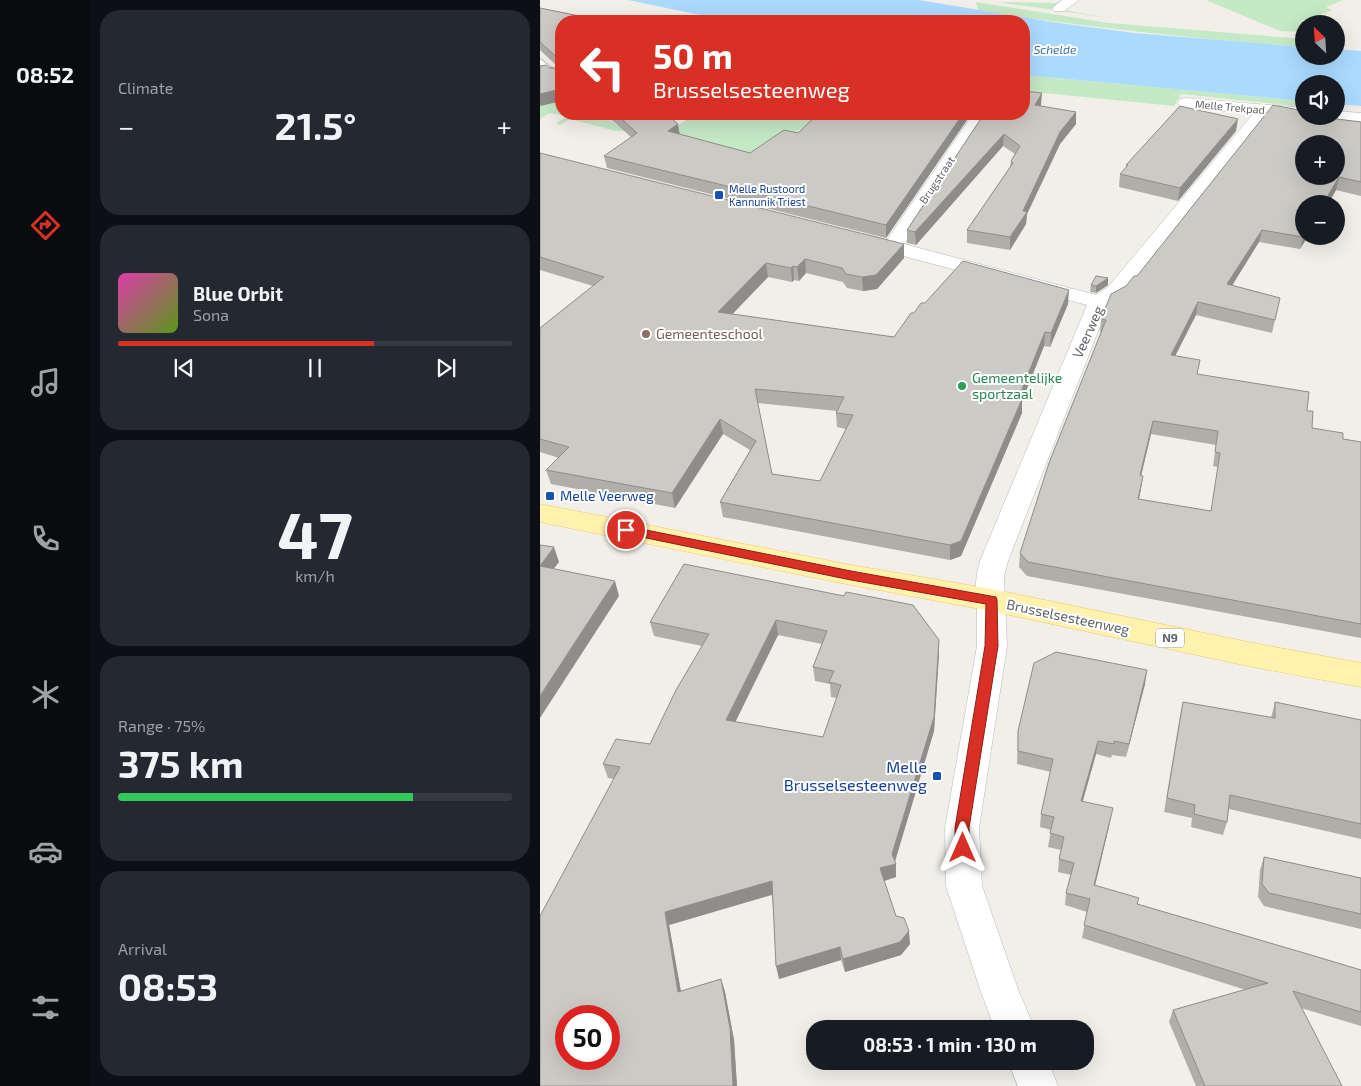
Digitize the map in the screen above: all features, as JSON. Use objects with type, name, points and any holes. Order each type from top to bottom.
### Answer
[{"type":"main road","name":"Brusselsesteenweg","points":[[540,513],[851,575],[992,600],[1253,654],[1361,674]]},
{"type":"street","name":"Melle Trekpad","points":[[1186,103],[1295,112]]},
{"type":"street","name":"Veerweg","points":[[1011,1020],[964,886],[962,828],[992,646],[990,577],[994,561],[1099,302],[1116,292],[1265,110]]},
{"type":"street","points":[[1345,117],[1361,118]]},
{"type":"street","name":"Brugstraat","points":[[892,247],[977,120]]},
{"type":"street","points":[[854,237],[1099,302]]},
{"type":"street","points":[[1032,1070],[1038,1086]]},
{"type":"lane","points":[[540,62],[555,74]]},
{"type":"green space","points":[[1206,0],[1343,0],[1326,7],[1332,10],[1320,15],[1295,15],[1295,32],[1280,31]]},
{"type":"green space","points":[[976,2],[1109,23],[1295,38],[1295,46],[1101,27],[1030,18],[1030,15],[1006,15],[979,11]]},
{"type":"green space","points":[[998,2],[1055,3],[1058,4],[1058,9],[1109,18]]},
{"type":"green space","points":[[1030,76],[1295,100],[1295,106],[1181,94],[1174,106],[1030,92]]},
{"type":"green space","points":[[555,101],[555,114],[549,113],[540,119],[540,106]]},
{"type":"green space","points":[[561,120],[568,120],[559,125],[556,123]]},
{"type":"green space","points":[[574,120],[610,120],[617,126],[642,120],[663,120],[647,130],[616,131]]},
{"type":"green space","points":[[813,120],[753,165],[662,135],[685,121]]},
{"type":"water","name":"Schelde","points":[[628,0],[919,0],[1010,15],[700,15]]},
{"type":"water","name":"Schelde","points":[[1030,18],[1134,33],[1295,46],[1295,65],[1345,65],[1345,50],[1361,51],[1361,106],[1345,105],[1345,75],[1295,75],[1295,100],[1030,76]]},
{"type":"building","points":[[540,8],[574,15],[555,15],[555,56],[540,42]]},
{"type":"building","points":[[546,65],[550,68],[555,68],[555,90],[540,94],[540,66]]},
{"type":"building","points":[[1030,92],[1042,93],[1035,105],[1076,112],[1060,132],[1023,211],[1027,212],[1010,237],[967,230],[1013,163],[1011,161],[1020,146],[1004,134],[915,232],[907,230],[980,120],[1030,120]]},
{"type":"building","points":[[1273,105],[1295,109],[1295,125],[1345,125],[1345,120],[1361,122],[1361,182],[1345,178],[1345,135],[1295,135],[1295,185],[1334,185],[1328,195],[1295,195],[1295,236],[1262,230],[1227,284],[1280,298],[1275,320],[1198,302],[1171,355],[1200,360],[1197,374],[1309,392],[1307,411],[1313,411],[1312,428],[1343,433],[1343,439],[1361,442],[1361,624],[1028,562],[1020,553],[1049,463],[1106,320],[1101,319],[1111,294],[1126,286],[1134,276],[1137,276]],"holes":[[[1153,421],[1218,431],[1215,452],[1220,453],[1211,511],[1138,499],[1143,476],[1140,475]]]},
{"type":"building","points":[[1180,106],[1238,119],[1180,188],[1120,174],[1128,165],[1126,165]]},
{"type":"building","points":[[623,120],[673,120],[678,124],[668,131],[750,153],[784,130],[798,133],[812,120],[959,120],[886,225],[604,156],[637,133]]},
{"type":"building","points":[[540,153],[904,244],[876,275],[862,277],[846,274],[842,268],[805,259],[797,267],[793,266],[791,268],[766,263],[718,312],[894,337],[911,313],[914,313],[921,303],[925,303],[963,261],[1069,290],[1051,333],[1045,332],[1018,399],[1022,399],[961,541],[950,545],[720,502],[756,441],[720,419],[672,493],[546,470],[569,447],[540,439],[540,328],[604,277],[540,257]],"holes":[[[755,389],[844,397],[836,413],[853,415],[820,481],[772,474]]]},
{"type":"building","points":[[1096,276],[1108,278],[1096,286],[1091,285]]},
{"type":"building","points":[[540,545],[554,547],[540,566]]},
{"type":"building","points":[[684,564],[844,596],[846,592],[913,605],[939,640],[934,717],[892,854],[896,864],[880,868],[896,916],[904,918],[909,931],[900,942],[843,959],[840,947],[776,966],[772,881],[665,912],[678,992],[721,979],[730,1028],[733,1086],[540,1086],[540,916],[620,767],[603,764],[616,739],[650,744],[676,690],[709,634],[650,622]],"holes":[[[776,620],[827,631],[813,667],[834,671],[829,682],[841,685],[823,737],[726,720]]]},
{"type":"building","points":[[540,566],[615,581],[540,696]]},
{"type":"building","points":[[1056,652],[1147,670],[1129,744],[1114,741],[1114,744],[1098,741],[1081,801],[1113,808],[1094,885],[1139,898],[1137,904],[1361,970],[1361,1012],[1293,991],[1342,1086],[1205,1086],[1173,1010],[1268,983],[1084,925],[1090,899],[1066,893],[1074,863],[1059,859],[1064,837],[1050,833],[1054,817],[1041,814],[1053,759],[1018,751],[1018,731],[1034,663]]},
{"type":"building","points":[[1183,702],[1275,718],[1275,702],[1361,720],[1361,824],[1230,795],[1227,822],[1194,814],[1195,805],[1167,798]]},
{"type":"building","points":[[1264,857],[1361,878],[1361,914],[1269,893],[1262,884]]},
{"type":"place","name":"Melle Rustoord Kannunik Triest","points":[[719,195]]},
{"type":"place","name":"Gemeenteschool","points":[[646,334]]},
{"type":"place","name":"Gemeentelijke sportzaal","points":[[962,386]]},
{"type":"place","name":"Melle Veerweg","points":[[550,496]]},
{"type":"place","name":"Melle Brusselsesteenweg","points":[[937,776]]},
{"type":"route","points":[[626,530],[851,575],[992,600],[992,646],[962,828],[963,848]]}]
